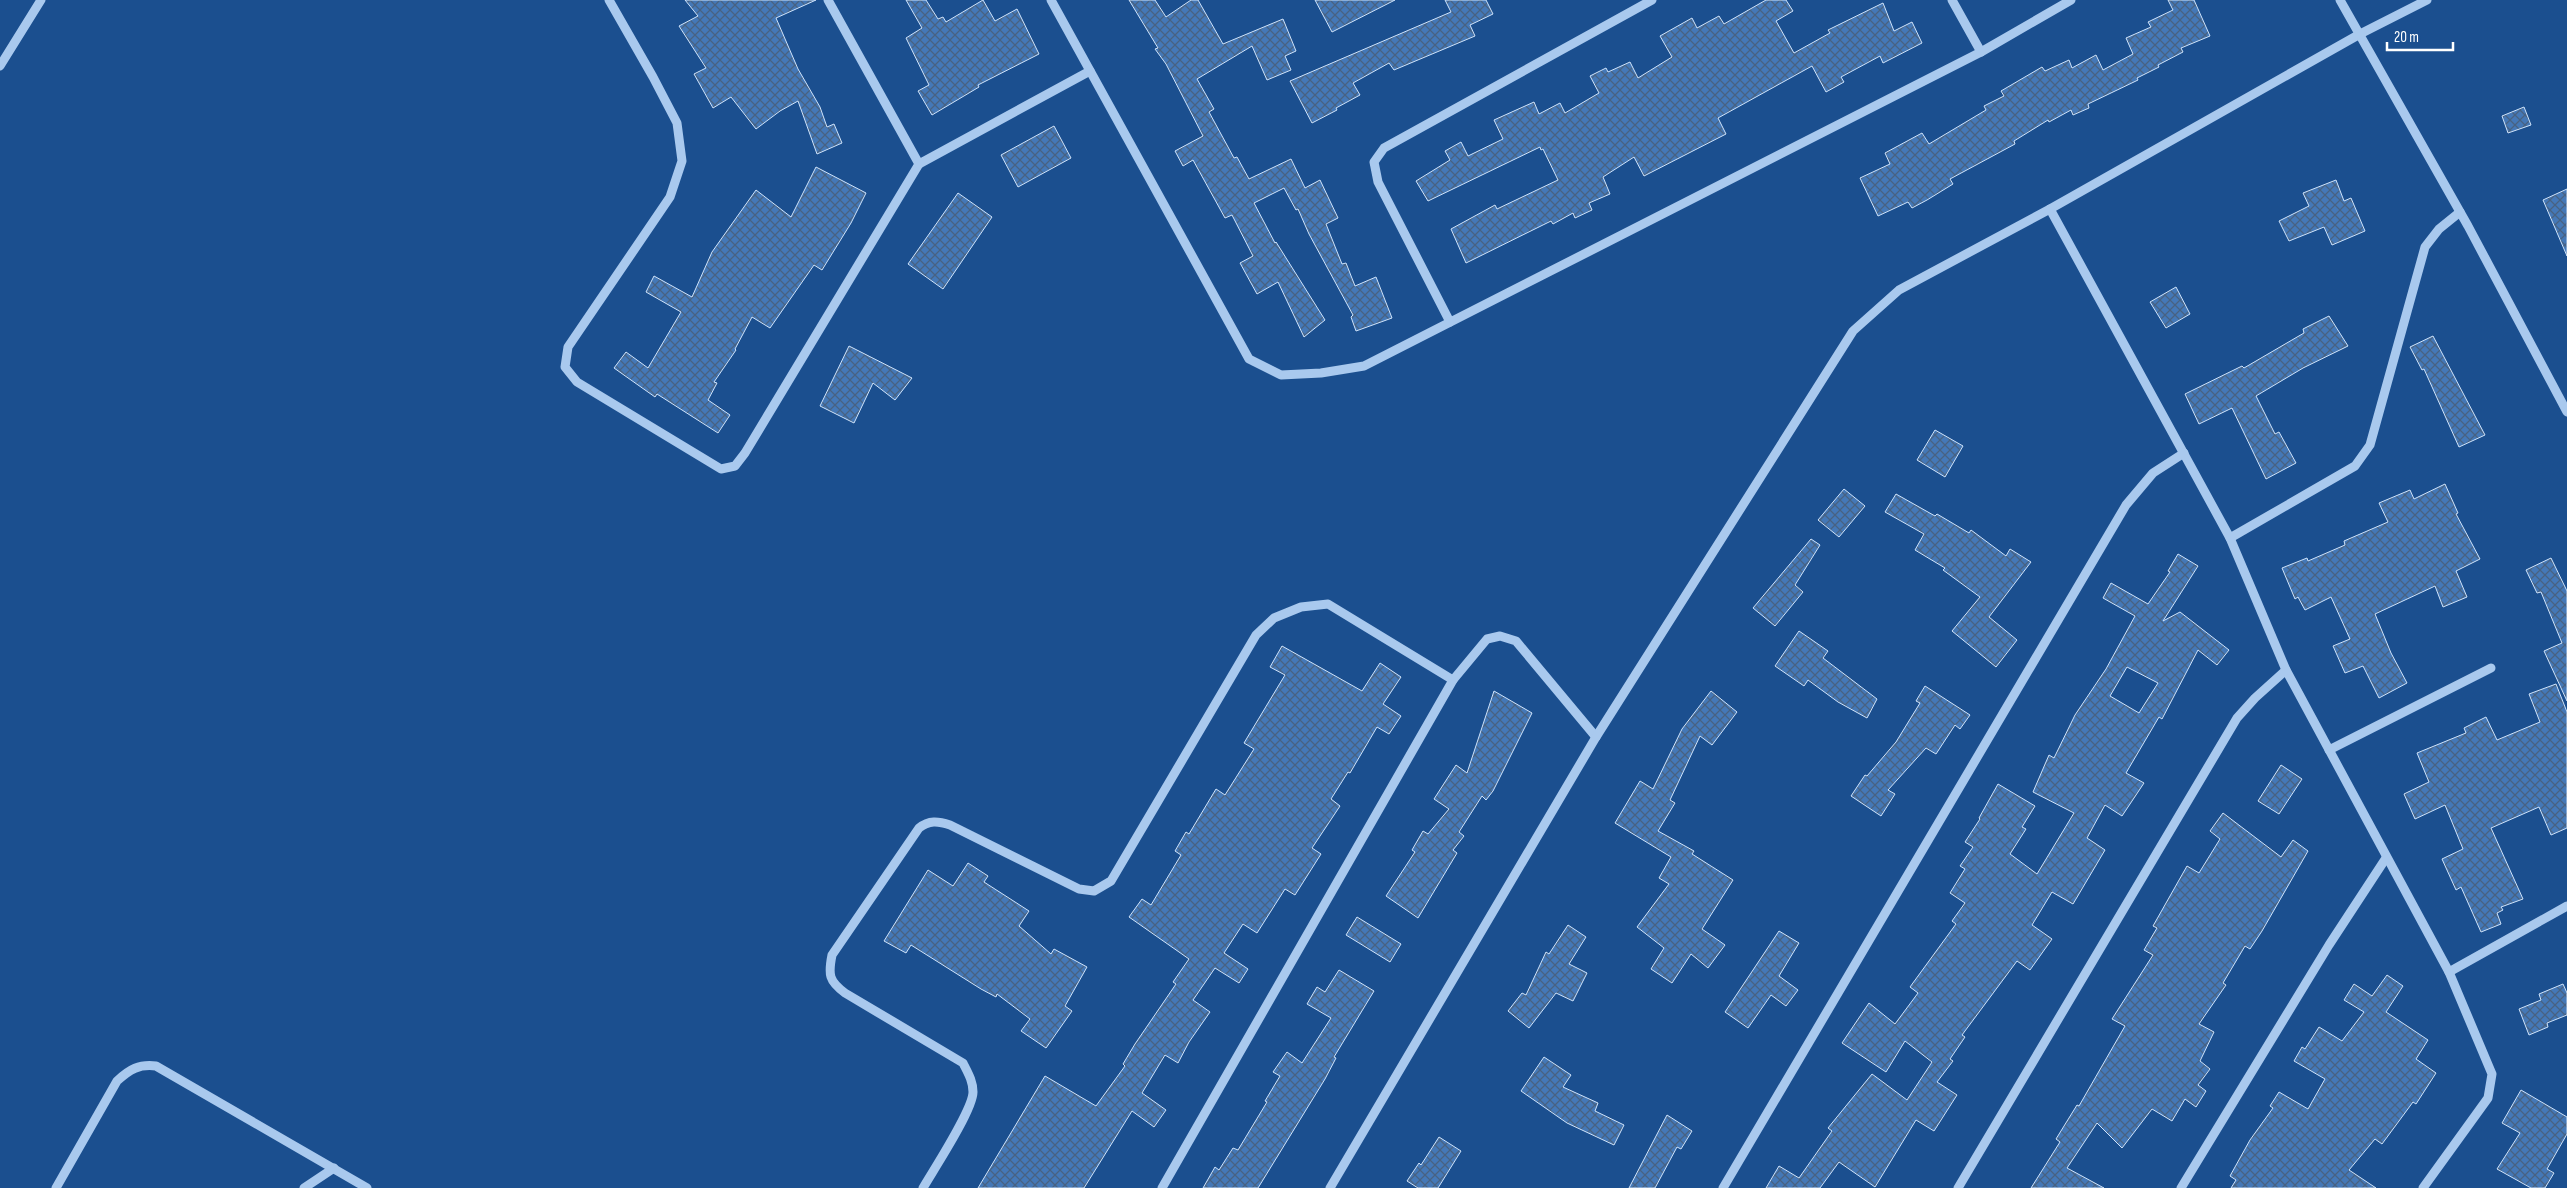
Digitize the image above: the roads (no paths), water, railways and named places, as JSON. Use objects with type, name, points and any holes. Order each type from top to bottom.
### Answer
[{"type":"street","points":[[0,66],[41,0]]},
{"type":"street","points":[[609,0],[654,76],[677,123],[682,161],[670,197],[568,347],[565,367],[577,382],[722,469],[735,466],[745,453],[919,164],[1090,71]]},
{"type":"street","points":[[828,0],[919,164]]},
{"type":"street","points":[[1051,0],[1249,359],[1281,376],[1321,374],[1364,366],[1981,52],[2071,0]]},
{"type":"street","points":[[1450,322],[1378,182],[1374,162],[1384,148],[1652,0]]},
{"type":"street","points":[[1952,0],[1981,52]]},
{"type":"street","points":[[2340,0],[2460,212],[2567,412]]},
{"type":"street","points":[[1330,1188],[1596,737],[1853,331],[1899,290],[2050,209],[2360,34],[2426,0]]},
{"type":"street","points":[[2050,209],[2230,538],[2286,670],[2449,972],[2492,1074],[2488,1098],[2423,1188]]},
{"type":"street","points":[[2230,538],[2355,466],[2370,445],[2425,247],[2439,229],[2460,212]]},
{"type":"street","points":[[1723,1188],[2126,505],[2153,473],[2184,453]]},
{"type":"street","points":[[923,1188],[968,1108],[973,1094],[971,1076],[963,1063],[846,994],[833,984],[829,971],[832,955],[919,828],[926,823],[939,822],[950,825],[1080,889],[1094,891],[1111,881],[1256,635],[1274,618],[1301,607],[1328,604],[1453,680]]},
{"type":"street","points":[[1162,1188],[1453,680],[1487,639],[1500,636],[1516,641],[1596,737]]},
{"type":"street","points":[[2329,750],[2491,668]]},
{"type":"street","points":[[1958,1188],[2237,718],[2255,698],[2286,670]]},
{"type":"street","points":[[2181,1188],[2329,945],[2386,858]]},
{"type":"street","points":[[2449,972],[2567,906]]},
{"type":"street","points":[[56,1188],[117,1081],[128,1070],[143,1065],[156,1066],[367,1188]]},
{"type":"street","points":[[304,1188],[334,1168]]}]
